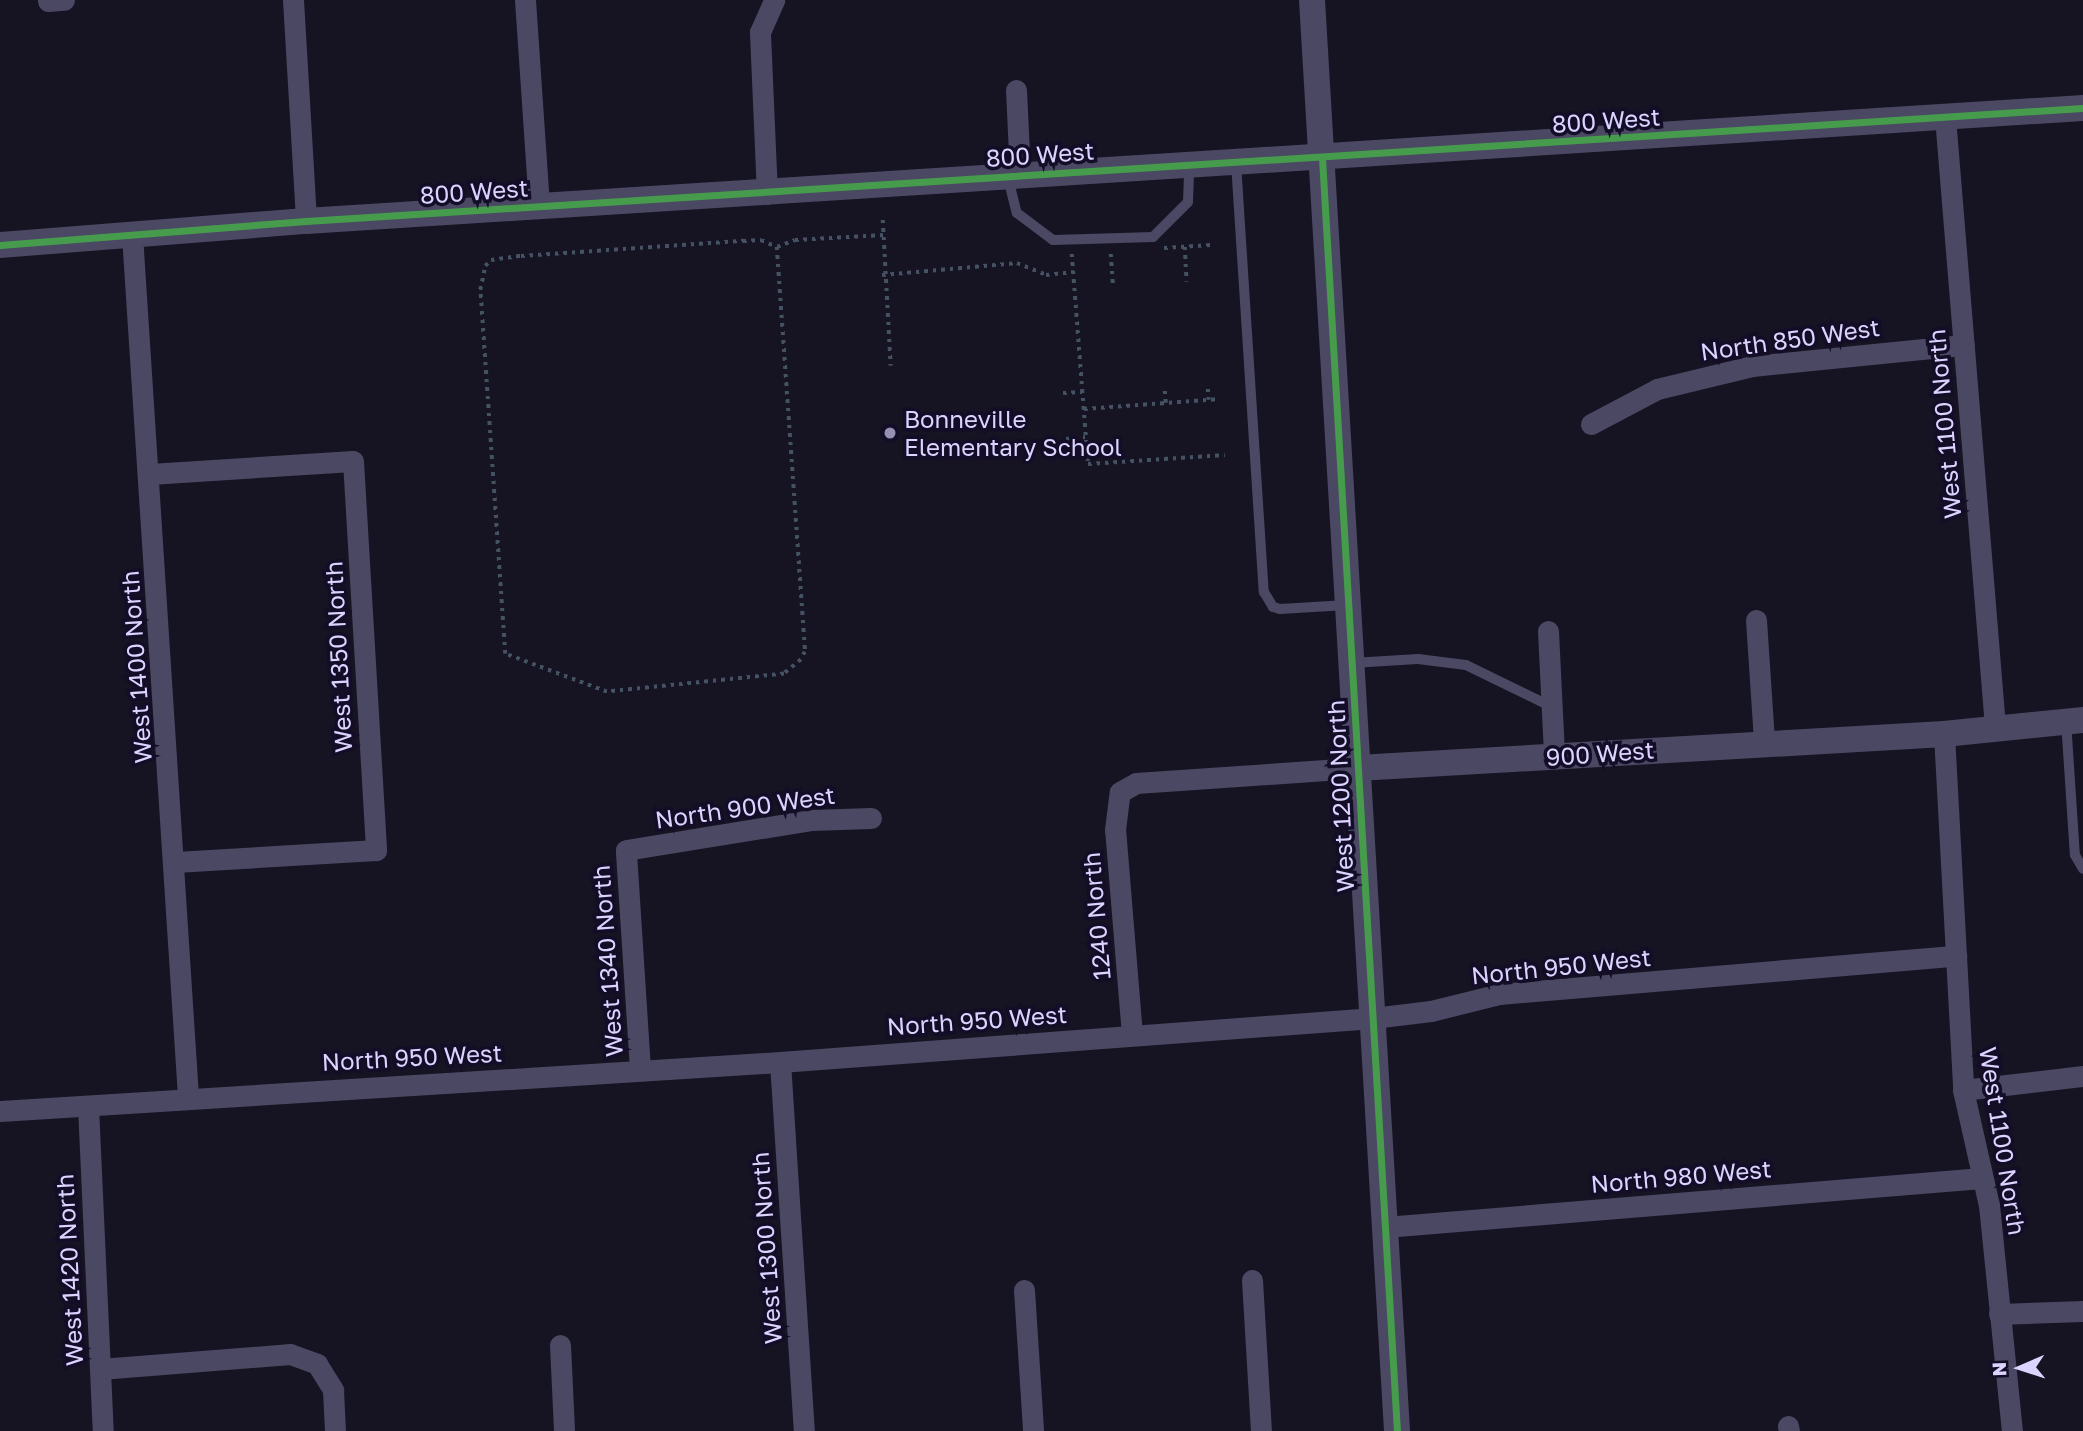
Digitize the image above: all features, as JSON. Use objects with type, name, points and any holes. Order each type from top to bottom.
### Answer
[{"type":"street","points":[[293,0],[306,220]]},
{"type":"street","points":[[525,0],[539,206]]},
{"type":"street","points":[[768,194],[760,32],[774,0]]},
{"type":"street","name":"West 1200 North","points":[[1312,0],[1397,1431]]},
{"type":"street","points":[[1014,175],[1016,89]]},
{"type":"street","name":"800 West","points":[[0,245],[306,220],[768,194],[1014,175],[1322,158],[2083,108]]},
{"type":"street","name":"West 1100 North","points":[[1945,117],[1995,727]]},
{"type":"street","name":"West 1400 North","points":[[132,235],[150,474],[188,1096]]},
{"type":"street","name":"North 850 West","points":[[1591,424],[1657,389],[1740,368],[1964,345]]},
{"type":"street","name":"West 1350 North","points":[[150,474],[353,461],[376,850],[175,862]]},
{"type":"street","points":[[1756,620],[1764,743]]},
{"type":"street","points":[[1548,631],[1554,755]]},
{"type":"street","name":"900 West","points":[[1120,792],[1146,782],[1554,755],[1944,734],[2074,721]]},
{"type":"street","name":"West 1100 North","points":[[1944,734],[1963,1090],[1989,1205],[2012,1431]]},
{"type":"street","name":"1240 North","points":[[1120,792],[1115,830],[1132,1035]]},
{"type":"street","name":"North 900 West","points":[[626,850],[811,820],[871,818]]},
{"type":"street","name":"West 1340 North","points":[[626,850],[640,1069]]},
{"type":"street","name":"North 950 West","points":[[0,1111],[188,1096],[780,1062],[1373,1018],[1431,1011],[1499,994],[1956,956]]},
{"type":"street","name":"West 1300 North","points":[[780,1062],[804,1431]]},
{"type":"street","points":[[1963,1090],[2083,1076]]},
{"type":"street","name":"West 1420 North","points":[[88,1106],[103,1431]]},
{"type":"street","name":"North 980 West","points":[[1385,1227],[1982,1178]]},
{"type":"street","points":[[1252,1280],[1261,1431]]},
{"type":"street","points":[[1024,1290],[1033,1431]]},
{"type":"street","points":[[1999,1314],[2083,1311]]},
{"type":"street","points":[[560,1345],[565,1431]]},
{"type":"street","points":[[100,1369],[290,1354],[317,1364],[333,1390],[335,1431]]},
{"type":"lane","points":[[1236,163],[1264,592],[1273,607],[1280,609],[1349,605]]},
{"type":"lane","points":[[1014,175],[1017,212],[1053,240],[1153,237],[1188,202],[1189,165]]},
{"type":"lane","points":[[1352,663],[1418,659],[1466,664],[1552,707]]},
{"type":"lane","points":[[2074,721],[2075,855],[2083,869]]},
{"type":"path","points":[[883,219],[891,366]]},
{"type":"path","points":[[777,247],[805,652],[801,660],[784,674],[607,692],[505,654],[480,290],[485,266],[511,257],[761,240],[777,247],[795,240],[884,234]]},
{"type":"path","points":[[1164,248],[1211,245]]},
{"type":"path","points":[[1185,247],[1187,282]]},
{"type":"path","points":[[1111,252],[1113,286]]},
{"type":"path","points":[[1072,254],[1088,464],[1225,455]]},
{"type":"path","points":[[884,275],[1017,263],[1046,275],[1074,272]]},
{"type":"path","points":[[1208,389],[1209,400]]},
{"type":"path","points":[[1165,391],[1166,403]]},
{"type":"path","points":[[1063,393],[1083,392]]},
{"type":"path","points":[[1084,409],[1220,399]]},
{"type":"path","points":[[1066,439],[1086,437]]},
{"type":"cycle path","points":[[0,245],[306,221],[2083,108]]},
{"type":"cycle path","points":[[1322,158],[1397,1431]]},
{"type":"place","name":"Bonneville Elementary School","points":[[890,433]]}]
